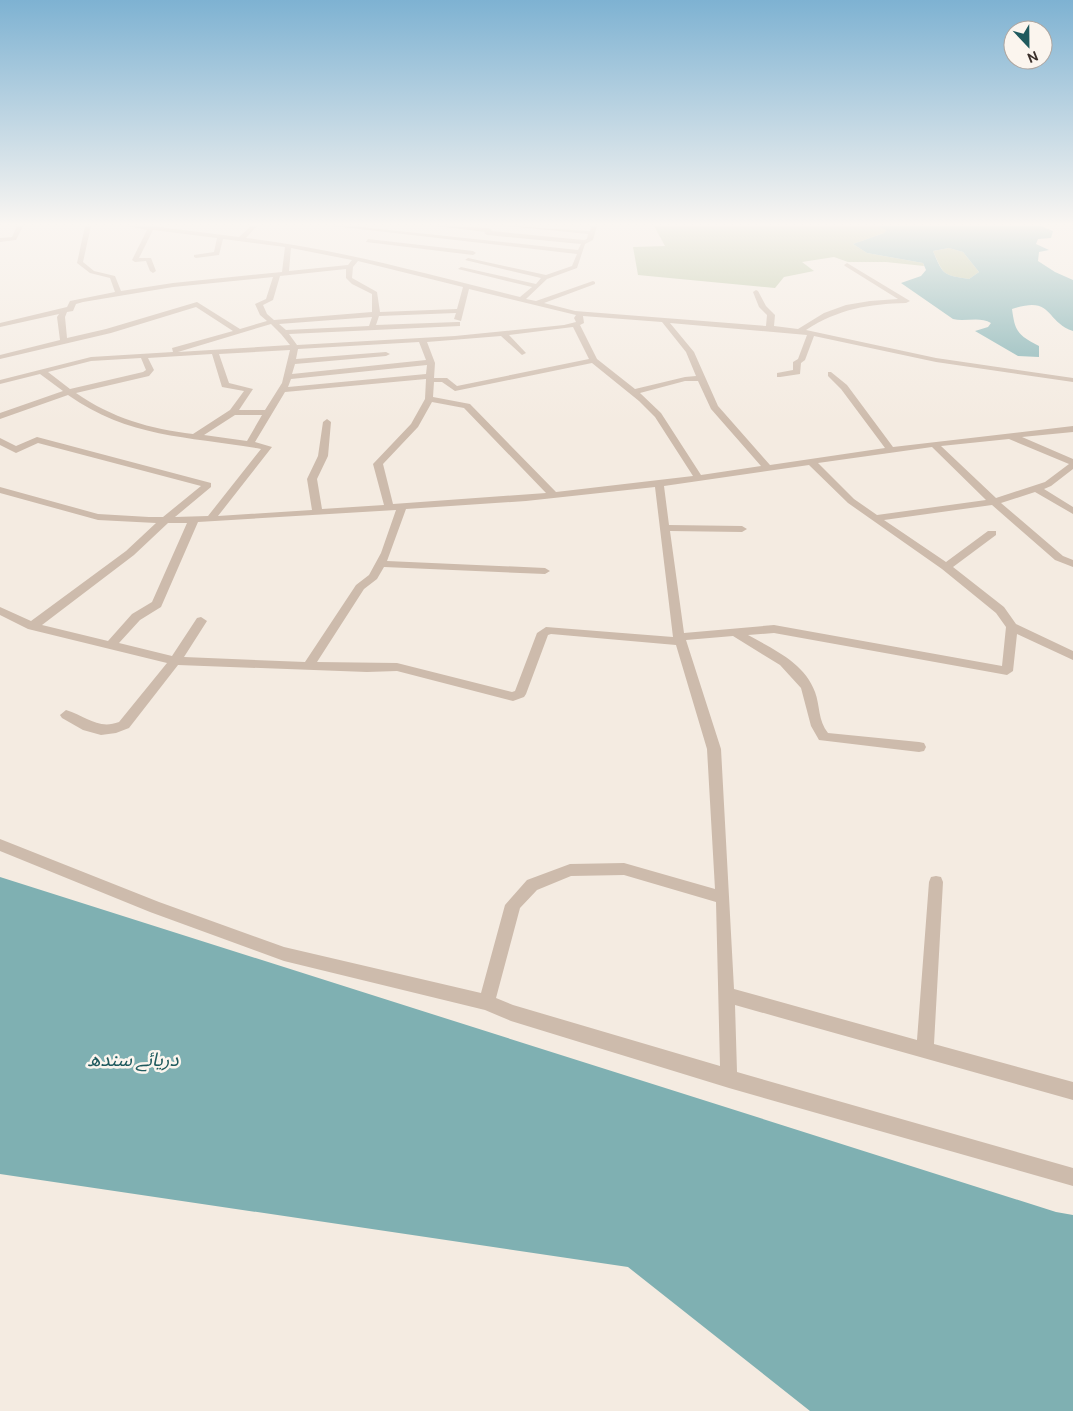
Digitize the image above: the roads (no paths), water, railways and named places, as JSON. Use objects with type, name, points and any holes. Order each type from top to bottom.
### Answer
[{"type":"street","points":[[0,325],[64,311],[72,307],[76,301],[137,292]]},
{"type":"street","points":[[250,443],[282,389],[293,362],[295,347],[284,332],[264,315],[258,304],[268,300],[272,292]]},
{"type":"street","points":[[372,328],[376,314],[375,293],[373,292]]},
{"type":"street","points":[[455,338],[465,292]]},
{"type":"street","points":[[494,292],[581,313],[800,331],[936,360],[1073,380]]},
{"type":"street","points":[[522,299],[531,292]]},
{"type":"street","points":[[538,303],[571,292]]},
{"type":"street","points":[[756,292],[762,307],[771,315],[770,328]]},
{"type":"street","points":[[800,331],[826,313],[842,307],[870,302],[906,301],[891,292]]},
{"type":"street","points":[[0,382],[8,365],[64,342],[127,326],[197,304],[239,331]]},
{"type":"street","points":[[64,311],[61,317],[64,342]]},
{"type":"street","points":[[148,357],[271,322],[376,314],[460,311]]},
{"type":"street","points":[[42,372],[91,359],[455,338],[503,333],[576,325],[580,323],[578,318],[581,313]]},
{"type":"street","points":[[665,320],[690,352],[714,408],[768,468]]},
{"type":"street","points":[[284,332],[457,324]]},
{"type":"street","points":[[576,325],[594,360],[634,392],[658,416],[700,478]]},
{"type":"street","points":[[503,333],[522,353]]},
{"type":"street","points":[[780,375],[797,372],[797,362],[801,360],[811,333]]},
{"type":"street","points":[[388,507],[378,464],[415,425],[429,399],[430,362],[422,340]]},
{"type":"street","points":[[354,344],[355,356]]},
{"type":"street","points":[[195,437],[233,412],[250,389],[225,385],[215,353]]},
{"type":"street","points":[[293,362],[386,354]]},
{"type":"street","points":[[0,416],[69,392],[146,374],[150,370],[148,357]]},
{"type":"street","points":[[282,389],[292,390],[430,378],[444,380],[455,388],[594,360]]},
{"type":"street","points":[[288,377],[430,362]]},
{"type":"street","points":[[8,365],[42,372],[69,392],[108,416],[144,427],[195,437],[250,443],[267,447],[211,519]]},
{"type":"street","points":[[831,374],[848,392],[891,450]]},
{"type":"street","points":[[634,392],[685,379],[702,378]]},
{"type":"street","points":[[429,399],[467,406],[553,495]]},
{"type":"street","points":[[233,412],[267,413]]},
{"type":"street","points":[[316,512],[312,480],[323,456],[327,422]]},
{"type":"street","points":[[0,490],[98,517],[211,519],[553,495],[700,478],[934,444],[1073,429]]},
{"type":"street","points":[[874,518],[994,502],[1048,484],[1073,464],[1010,436]]},
{"type":"street","points":[[0,441],[16,450],[37,440],[208,485],[166,519],[130,553],[32,626]]},
{"type":"street","points":[[934,444],[994,502],[1059,558],[1073,564]]},
{"type":"street","points":[[812,462],[850,501],[946,567],[1000,610],[1012,628],[1073,656]]},
{"type":"street","points":[[659,483],[680,639],[714,749],[723,898],[728,1079]]},
{"type":"street","points":[[1036,488],[1073,511]]},
{"type":"street","points":[[308,666],[360,587],[373,576],[386,553],[402,506]]},
{"type":"street","points":[[110,646],[136,617],[157,604],[194,519]]},
{"type":"street","points":[[665,528],[742,528]]},
{"type":"street","points":[[946,567],[992,533]]},
{"type":"street","points":[[380,564],[545,571]]},
{"type":"street","points":[[0,612],[32,626],[175,661],[366,668],[397,667],[512,697],[520,694],[543,633],[550,630],[680,639],[774,629],[1007,671],[1012,628]]},
{"type":"street","points":[[66,715],[99,731],[113,731],[124,725],[175,661],[201,621]]},
{"type":"street","points":[[734,632],[797,672],[808,689],[819,732],[824,737],[919,747]]},
{"type":"street","points":[[0,845],[155,907],[284,954],[488,1002],[511,1013],[728,1079],[1073,1176]]},
{"type":"street","points":[[488,1002],[513,906],[532,885],[570,870],[624,869],[723,898]]},
{"type":"street","points":[[925,1050],[936,882]]},
{"type":"street","points":[[726,995],[1073,1091]]},
{"type":"water","points":[[914,292],[1073,292],[1073,331],[1064,327],[1042,307],[1035,305],[1012,309],[1016,328],[1022,336],[1039,346],[1039,357],[1018,356],[975,331],[988,327],[991,323],[987,321],[953,319]]},
{"type":"water","name":"دریائے سندھ","points":[[0,877],[1056,1212],[1073,1215],[1073,1411],[810,1411],[628,1267],[0,1174]]}]
